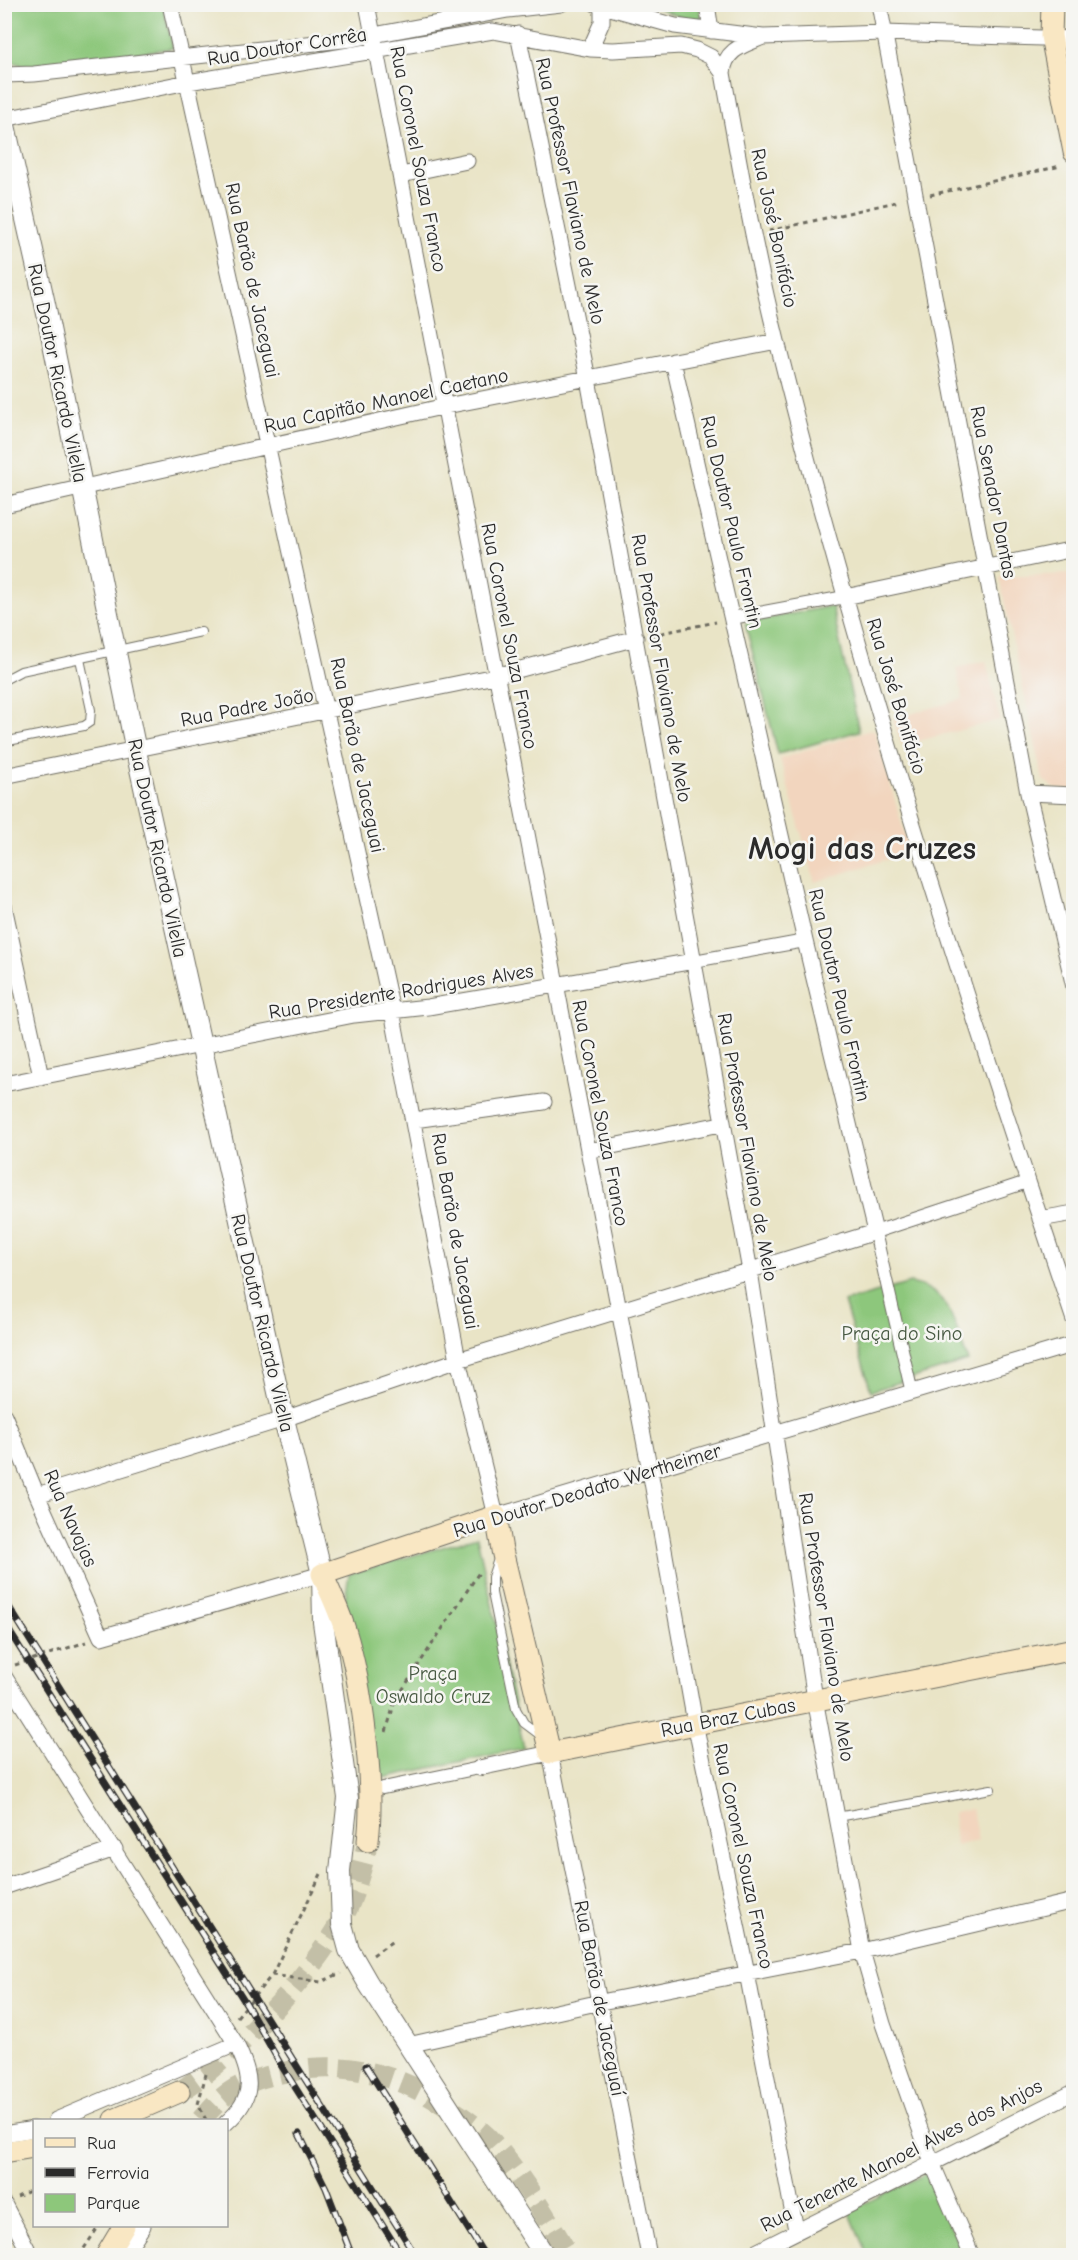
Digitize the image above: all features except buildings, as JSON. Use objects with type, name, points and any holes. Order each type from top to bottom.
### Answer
[{"type":"main road","points":[[1052,4],[1051,36],[1070,114],[1074,152]]},
{"type":"main road","name":"Rua Barão de Jaceguaí","points":[[496,1516],[501,1550],[549,1748]]},
{"type":"main road","name":"Rua Doutor Deodato Wertheimer","points":[[322,1574],[496,1516]]},
{"type":"main road","points":[[322,1574],[345,1631],[351,1656],[368,1772],[368,1841]]},
{"type":"main road","name":"Rua Braz Cubas","points":[[549,1748],[695,1723],[1074,1649]]},
{"type":"main road","points":[[119,2119],[180,2092]]},
{"type":"main road","points":[[4,2152],[33,2147]]},
{"type":"main road","points":[[106,2256],[123,2227]]},
{"type":"street","name":"Rua Barão de Jaceguai","points":[[170,4],[392,1011],[458,1360],[496,1516]]},
{"type":"street","name":"Rua Coronel Souza Franco","points":[[367,4],[650,1471],[695,1723],[747,1973],[796,2230]]},
{"type":"street","name":"Rua Doutor Corrêa","points":[[4,75],[34,74],[374,36],[508,7],[561,4]]},
{"type":"street","points":[[707,4],[711,31]]},
{"type":"street","name":"Rua Senador Dantas","points":[[879,4],[1028,793],[1074,987]]},
{"type":"street","points":[[590,49],[602,22],[600,5],[675,26],[763,37],[884,33],[1051,36],[1074,39]]},
{"type":"street","name":"Rua Doutor Corrêa","points":[[4,120],[188,82],[378,52],[479,33],[518,34],[590,49],[681,46],[711,57],[723,73]]},
{"type":"street","name":"Rua Professor Flaviano de Melo","points":[[518,34],[588,379],[694,961],[721,1124],[750,1271],[815,1699],[862,1951],[883,2024],[932,2163],[972,2256]]},
{"type":"street","points":[[723,73],[724,63],[732,51],[763,37]]},
{"type":"street","name":"Rua José Bonifácio","points":[[723,73],[753,234],[777,340],[844,597],[1027,1182],[1074,1320]]},
{"type":"street","name":"Rua Doutor Ricardo Vilella","points":[[4,120],[136,751],[284,1419],[322,1574],[323,1622],[348,1798],[340,1871],[340,1907],[345,1937],[358,1966],[545,2256]]},
{"type":"street","points":[[401,175],[467,161]]},
{"type":"street","name":"Rua Capitão Manoel Caetano","points":[[4,505],[446,406],[777,340]]},
{"type":"street","name":"Rua Doutor Paulo Frontin","points":[[674,361],[805,941],[912,1393]]},
{"type":"street","points":[[732,618],[1074,549]]},
{"type":"street","name":"Rua Padre João","points":[[4,776],[136,751],[495,676],[636,638]]},
{"type":"street","points":[[1028,793],[1074,795]]},
{"type":"street","points":[[4,906],[41,1077]]},
{"type":"street","name":"Rua Presidente Rodrigues Alves","points":[[4,1084],[202,1047],[354,1015],[555,987],[805,941]]},
{"type":"street","points":[[414,1120],[544,1102]]},
{"type":"street","points":[[588,1151],[721,1124]]},
{"type":"street","points":[[37,1495],[284,1419],[458,1360],[875,1232],[1027,1182]]},
{"type":"street","points":[[1040,1220],[1074,1213]]},
{"type":"street","name":"Rua Doutor Deodato Wertheimer","points":[[496,1516],[1074,1344]]},
{"type":"street","name":"Rua Navajas","points":[[4,1415],[37,1495],[102,1637]]},
{"type":"street","name":"Rua Doutor Deodato Wertheimer","points":[[102,1637],[322,1574]]},
{"type":"street","points":[[8,1671],[236,2044],[246,2065],[248,2091],[241,2108],[228,2121]]},
{"type":"street","name":"Rua Braz Cubas","points":[[383,1788],[479,1768],[549,1748]]},
{"type":"street","name":"Rua Barão de Jaceguaí","points":[[549,1748],[601,2002],[649,2256]]},
{"type":"street","points":[[4,1887],[115,1849]]},
{"type":"street","points":[[408,2045],[601,2002],[862,1951],[1074,1901]]},
{"type":"street","points":[[61,2119],[236,2044]]},
{"type":"street","name":"Rua Tenente Manoel Alves dos Anjos","points":[[748,2256],[1074,2092]]},
{"type":"street","points":[[4,2134],[33,2129]]},
{"type":"street","points":[[4,2204],[31,2256]]},
{"type":"street","points":[[123,2256],[142,2227]]},
{"type":"lane","points":[[4,680],[21,671],[201,632]]},
{"type":"lane","points":[[4,719],[6,742],[84,726],[90,722],[91,710],[80,659]]},
{"type":"lane","points":[[837,1817],[991,1789]]},
{"type":"path","points":[[636,638],[732,618]]},
{"type":"path","points":[[385,1736],[395,1701],[481,1569]]},
{"type":"path","points":[[8,1671],[102,1637]]},
{"type":"path","points":[[226,2028],[272,1975],[325,1865]]},
{"type":"path","points":[[272,1975],[321,1982],[358,1966],[394,1940]]},
{"type":"path","points":[[198,2104],[205,2119]]},
{"type":"path","points":[[79,2256],[98,2227]]},
{"type":"shaded area","points":[[1073,574],[1073,790],[1056,789],[1043,780],[999,577]]},
{"type":"shaded area","points":[[986,661],[1000,720],[902,745],[893,719],[963,699],[956,668]]},
{"type":"shaded area","points":[[874,729],[910,852],[815,882],[780,759]]},
{"type":"shaded area","points":[[972,1809],[978,1841],[956,1845],[953,1813]]},
{"type":"green space","points":[[4,5],[163,5],[173,48],[33,68],[5,60]]},
{"type":"green space","points":[[650,5],[699,5],[703,26]]},
{"type":"green space","points":[[832,606],[859,731],[778,754],[745,623]]},
{"type":"green space","name":"Praça do Sino","points":[[910,1283],[935,1293],[943,1302],[955,1323],[968,1361],[871,1391],[844,1302]]},
{"type":"green space","name":"Praça Oswaldo Cruz","points":[[477,1537],[524,1748],[373,1780],[344,1606],[349,1574]]},
{"type":"green space","points":[[927,2173],[963,2255],[867,2255],[849,2211]]},
{"type":"tunnel","points":[[179,2092],[226,2056],[250,2034],[318,1957],[348,1907],[360,1874],[368,1841]]},
{"type":"tunnel","points":[[202,2119],[236,2088],[254,2080],[281,2073],[304,2069],[348,2069],[390,2078],[430,2096],[487,2137],[523,2183],[569,2256]]},
{"type":"railway","points":[[4,1599],[416,2256]]},
{"type":"railway","points":[[4,1623],[247,2005],[281,2065],[402,2256]]},
{"type":"railway","points":[[366,2066],[485,2256]]},
{"type":"railway","points":[[299,2134],[326,2188],[352,2256]]},
{"type":"district","name":"Mogi das Cruzes","points":[[862,848]]}]
